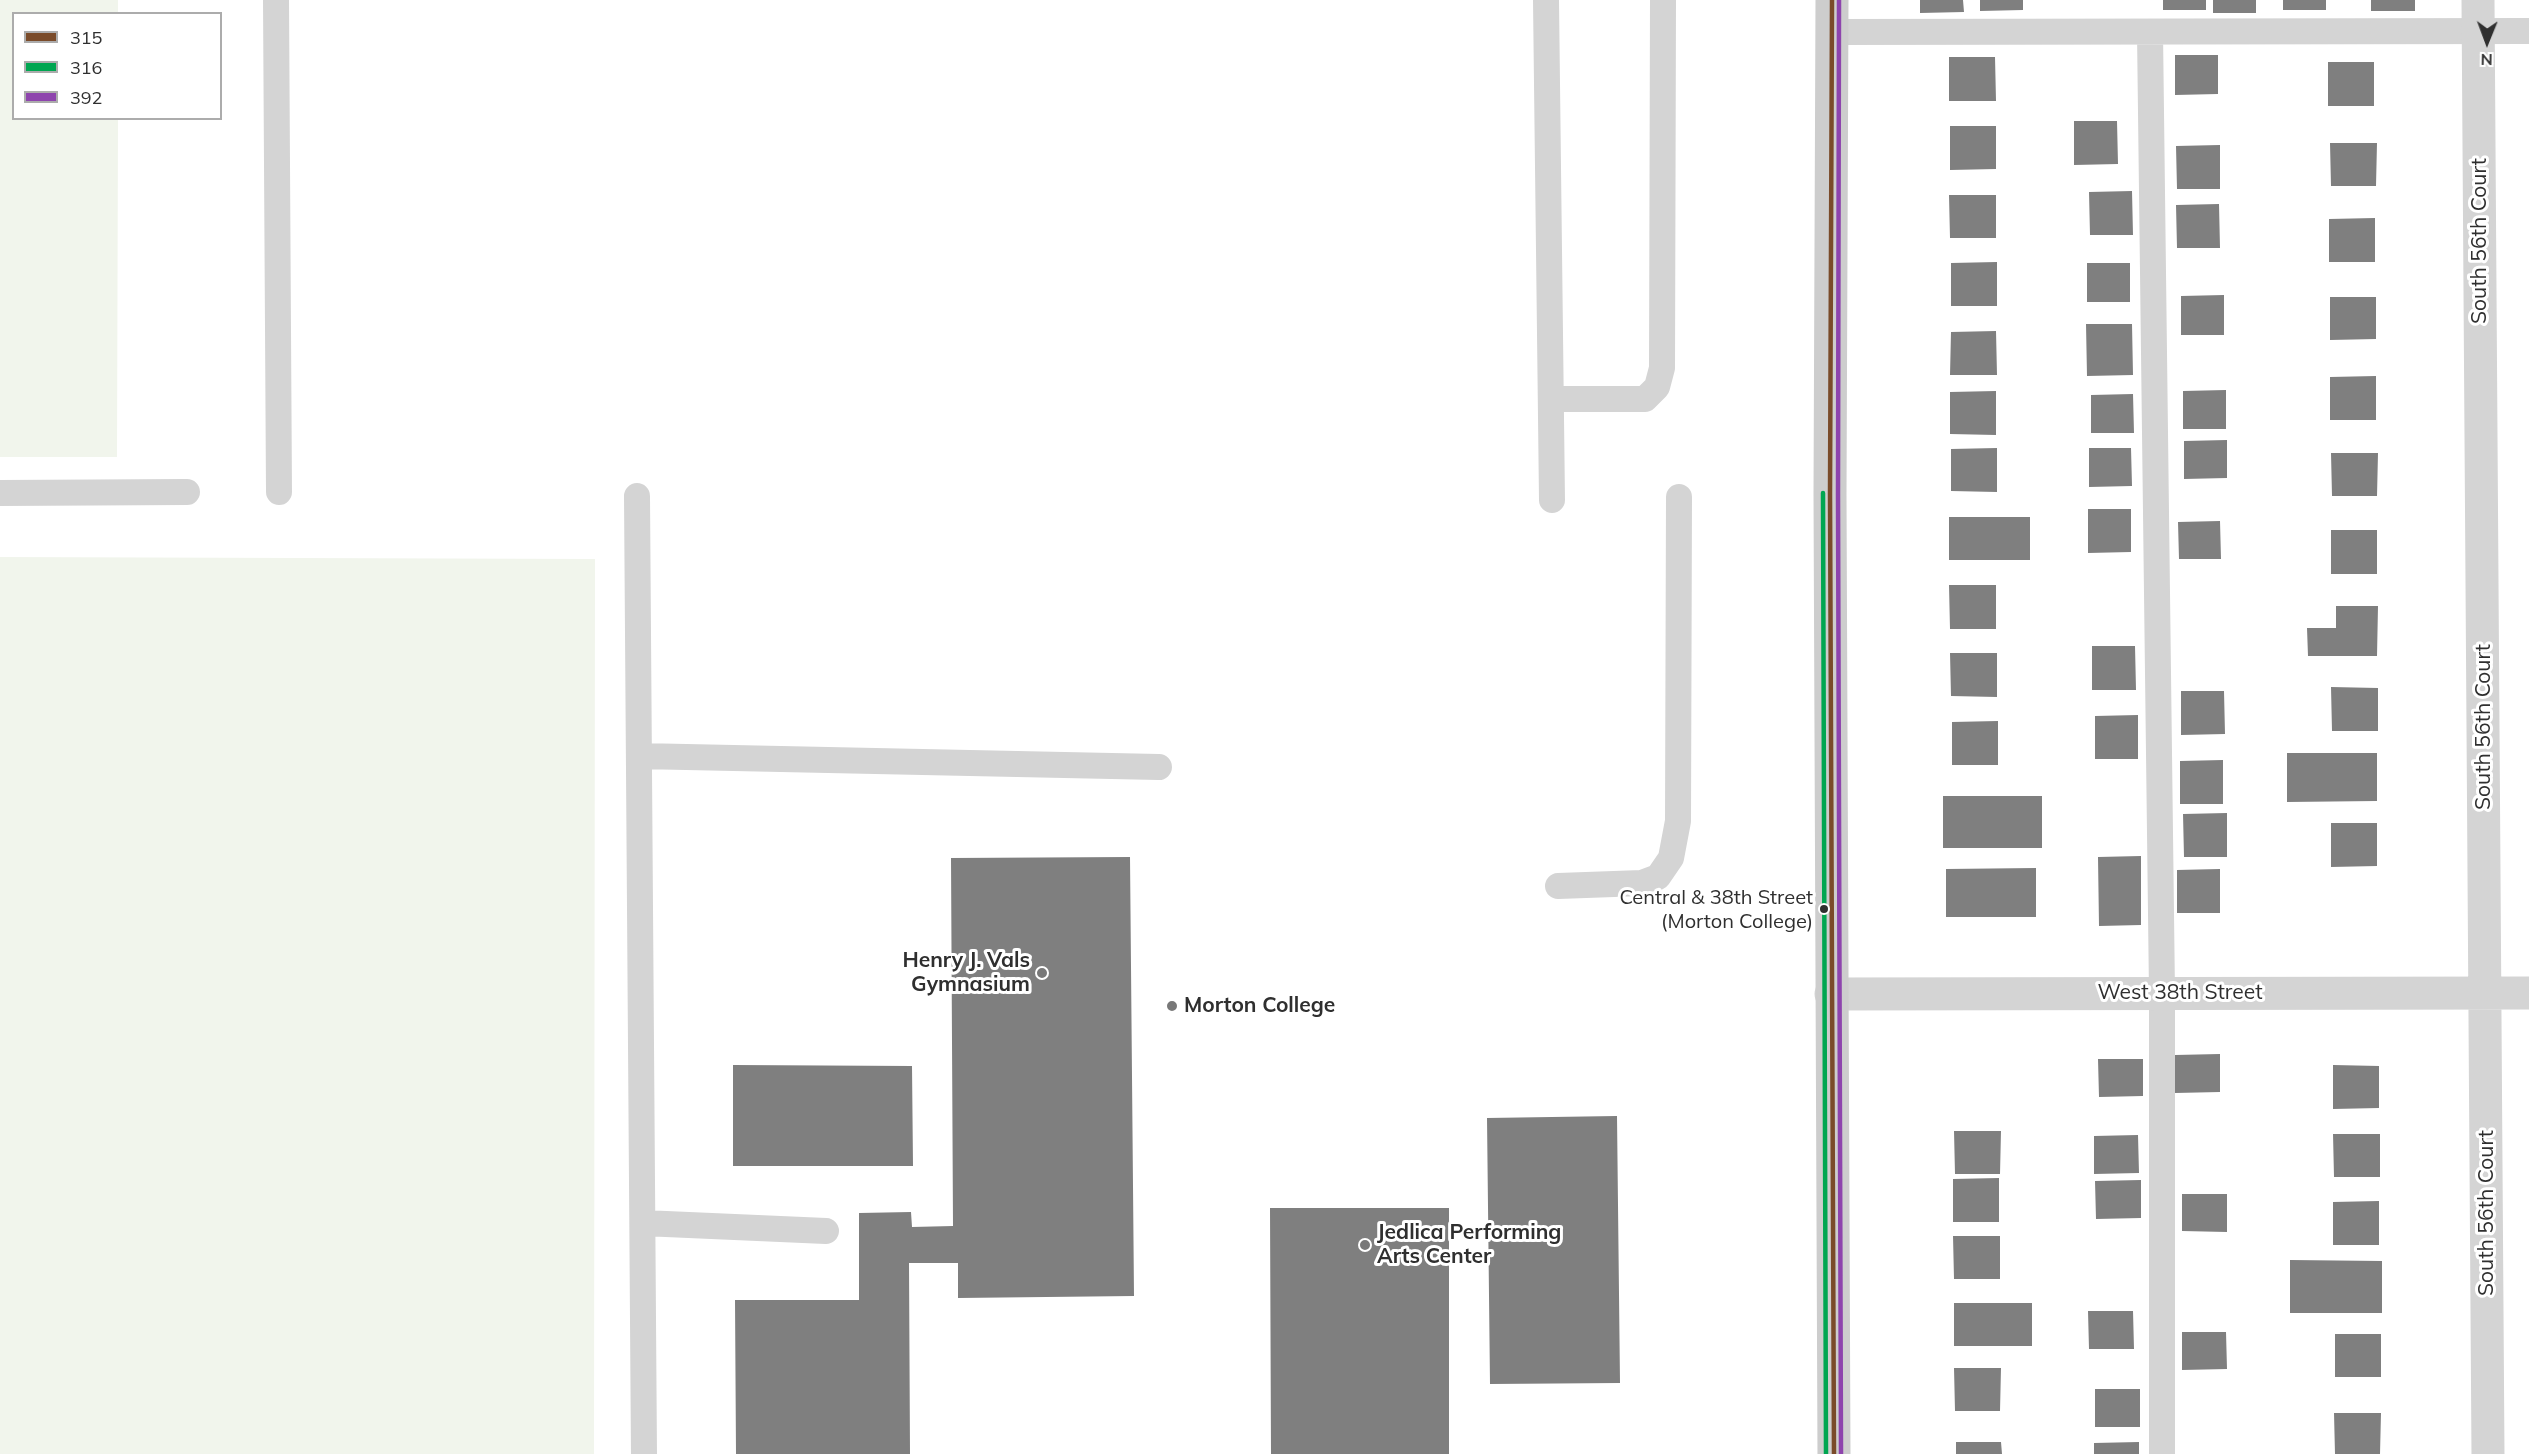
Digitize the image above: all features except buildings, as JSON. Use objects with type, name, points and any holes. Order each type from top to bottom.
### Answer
[{"type":"main road","points":[[1832,16],[1830,493],[1834,1454]]},
{"type":"street","name":"South 56th Court","points":[[2478,15],[2488,1454]]},
{"type":"street","name":"West 38th Street","points":[[1832,994],[2529,993]]},
{"type":"lane","points":[[276,0],[279,492]]},
{"type":"lane","points":[[1546,0],[1551,500]]},
{"type":"lane","points":[[1551,399],[1645,399],[1657,387],[1662,368],[1664,0]]},
{"type":"lane","points":[[1832,16],[2150,32],[2478,15],[2529,31]]},
{"type":"lane","points":[[2150,32],[2162,993],[2162,1454]]},
{"type":"lane","points":[[0,493],[186,492]]},
{"type":"lane","points":[[637,496],[644,1454]]},
{"type":"lane","points":[[1558,886],[1642,883],[1658,877],[1671,858],[1678,821],[1679,497]]},
{"type":"lane","points":[[639,756],[1159,767]]},
{"type":"lane","points":[[643,1223],[826,1231]]},
{"type":"shaded area","points":[[0,0],[118,0],[118,12],[12,12],[12,120],[118,120],[117,457],[0,457]]},
{"type":"shaded area","points":[[0,557],[595,559],[594,1454],[0,1454]]},
{"type":"transit line","name":"315","points":[[1832,0],[1830,493],[1834,1454]]},
{"type":"transit line","name":"392","points":[[1839,0],[1841,1454]]},
{"type":"transit line","name":"316","points":[[1823,493],[1826,1454]]},
{"type":"place","name":"Central & 38th Street (Morton College)","points":[[1824,909]]},
{"type":"place","name":"Henry J. Vals Gymnasium","points":[[1042,973]]},
{"type":"place","name":"Morton College","points":[[1172,1006]]},
{"type":"place","name":"Jedlica Performing Arts Center","points":[[1365,1245]]}]
